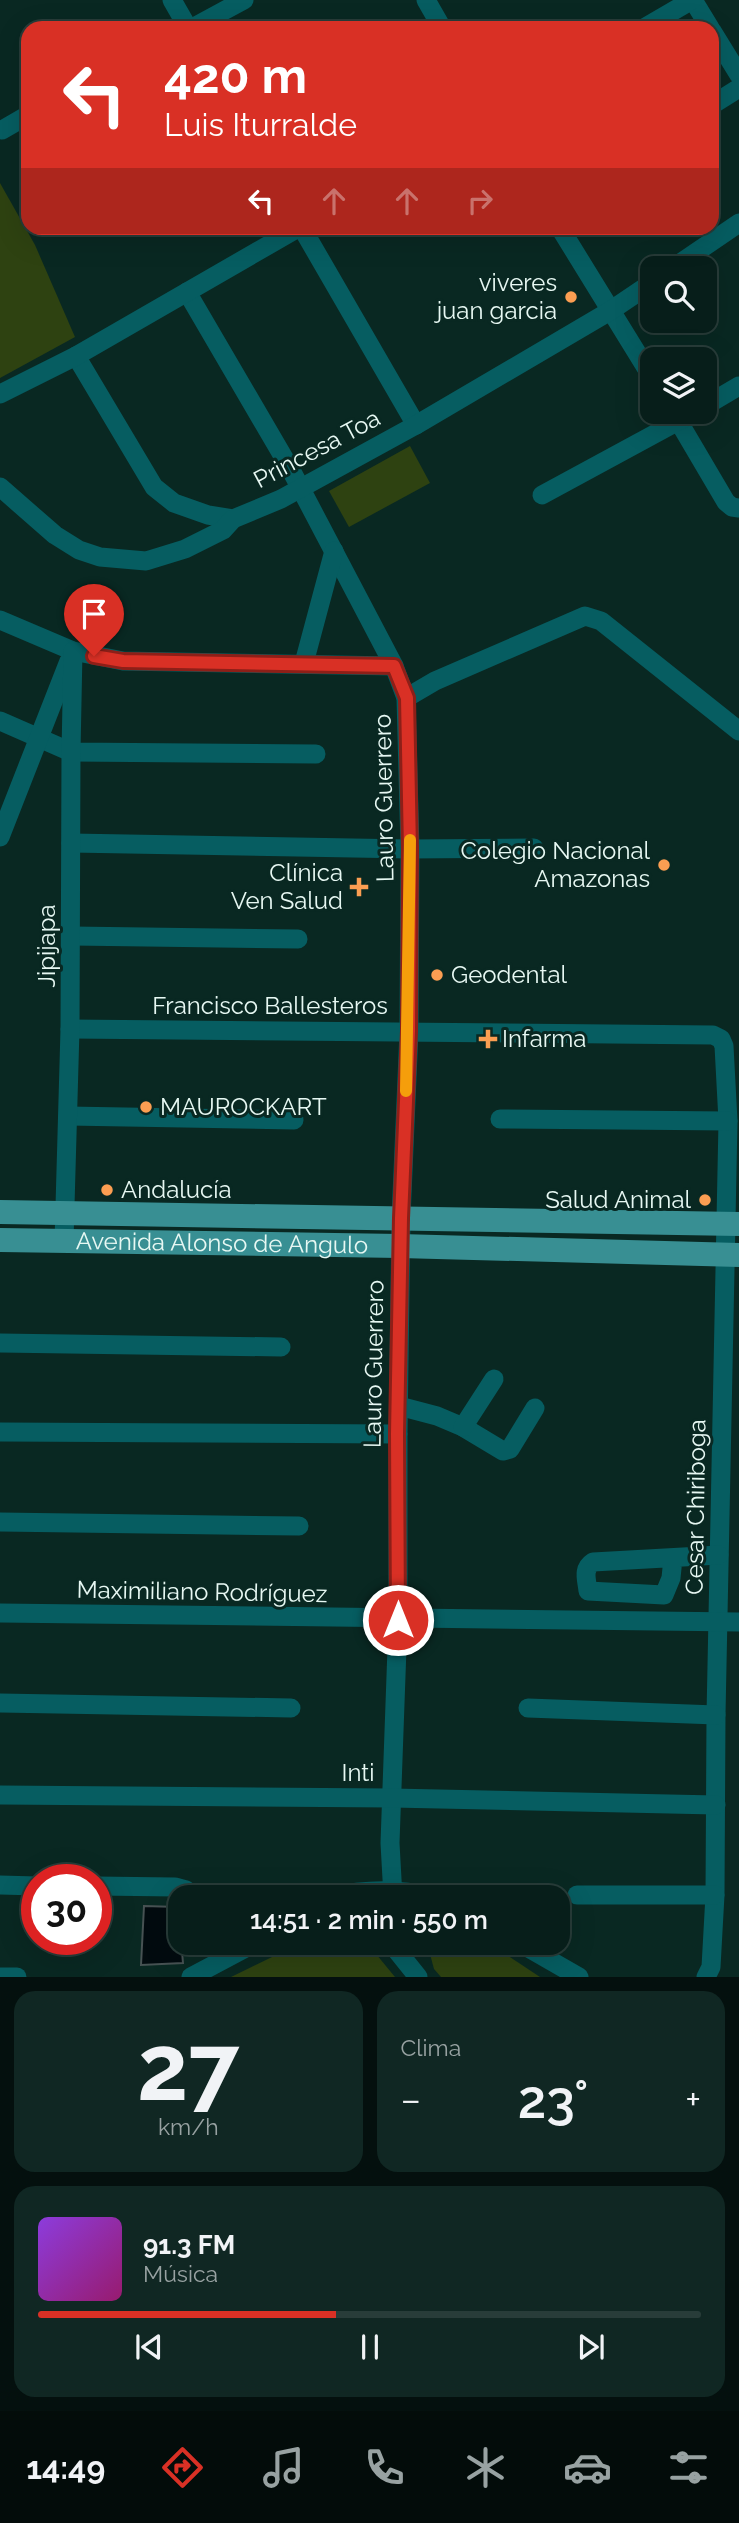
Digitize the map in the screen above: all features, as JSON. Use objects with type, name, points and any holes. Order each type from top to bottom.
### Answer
[{"type":"main road","name":"Avenida Alonso de Angulo","points":[[0,1212],[733,1224]]},
{"type":"main road","name":"Avenida Alonso de Angulo","points":[[0,1240],[400,1246],[732,1255]]},
{"type":"street","points":[[172,0],[182,21]]},
{"type":"street","points":[[198,21],[244,0]]},
{"type":"street","points":[[426,0],[438,21]]},
{"type":"street","points":[[656,21],[693,0],[706,21]]},
{"type":"street","points":[[719,43],[739,75]]},
{"type":"street","points":[[719,101],[739,88]]},
{"type":"street","points":[[2,130],[21,119]]},
{"type":"street","points":[[691,256],[739,223]]},
{"type":"street","points":[[0,394],[76,356],[288,235]]},
{"type":"street","points":[[304,235],[416,425]]},
{"type":"street","points":[[564,235],[640,358]]},
{"type":"street","name":"Princesa Toa","points":[[0,487],[55,535],[79,550],[100,557],[146,561],[185,549],[223,530],[233,519],[281,499],[416,425],[640,291]]},
{"type":"street","name":"Lauro Guerrero","points":[[187,292],[301,488],[394,666],[407,698],[409,1031],[400,1246],[398,1620],[390,1843],[392,1885]]},
{"type":"street","points":[[76,356],[154,487],[174,503],[208,515],[233,519]]},
{"type":"street","points":[[717,400],[739,386]]},
{"type":"street","points":[[542,495],[664,424]]},
{"type":"street","points":[[680,424],[726,502],[739,508]]},
{"type":"street","points":[[304,663],[334,551]]},
{"type":"street","points":[[407,698],[435,681],[585,616],[601,621],[739,731]]},
{"type":"street","points":[[0,620],[74,650],[123,661],[394,666]]},
{"type":"street","points":[[3,824],[74,650]]},
{"type":"street","name":"Jipijapa","points":[[64,1241],[72,936],[71,752],[74,650]]},
{"type":"street","points":[[0,721],[71,752],[316,754]]},
{"type":"street","points":[[71,843],[410,849],[534,848]]},
{"type":"street","points":[[72,936],[298,939]]},
{"type":"street","name":"Francisco Ballesteros","points":[[70,1029],[713,1035],[721,1039]]},
{"type":"street","name":"Cesar Chiriboga","points":[[706,1977],[711,1967],[715,1895],[719,1555],[731,1442],[733,1224],[724,1046],[721,1039]]},
{"type":"street","points":[[68,1116],[294,1120]]},
{"type":"street","points":[[500,1119],[728,1121]]},
{"type":"street","points":[[0,1343],[281,1347]]},
{"type":"street","points":[[463,1427],[494,1379]]},
{"type":"street","points":[[399,1406],[437,1416],[463,1427],[503,1451],[510,1448],[535,1408]]},
{"type":"street","points":[[0,1432],[397,1434]]},
{"type":"street","points":[[0,1522],[299,1526]]},
{"type":"street","points":[[673,1558],[719,1555]]},
{"type":"street","name":"Maximiliano Rodríguez","points":[[0,1614],[739,1622]]},
{"type":"street","points":[[0,1703],[291,1708]]},
{"type":"street","points":[[528,1708],[716,1715]]},
{"type":"street","name":"Inti","points":[[0,1795],[392,1798],[716,1805]]},
{"type":"street","points":[[0,1885],[21,1886]]},
{"type":"street","points":[[112,1886],[168,1887]]},
{"type":"street","points":[[577,1895],[715,1895]]},
{"type":"street","points":[[191,1977],[218,1955]]},
{"type":"street","points":[[402,1955],[418,1977]]},
{"type":"street","points":[[540,1955],[579,1977]]},
{"type":"street","points":[[0,1977],[17,1977]]},
{"type":"green space","points":[[0,183],[21,220],[21,235],[29,235],[35,245],[75,337],[0,378]]},
{"type":"green space","points":[[410,446],[430,483],[349,527],[329,491]]},
{"type":"green space","points":[[276,1955],[377,1955],[395,1977],[231,1977]]},
{"type":"green space","points":[[430,1955],[507,1955],[540,1977],[441,1977],[434,1969]]},
{"type":"shaded area","points":[[144,1906],[168,1907],[168,1955],[182,1955],[183,1963],[141,1965]]},
{"type":"slow traffic","points":[[406,1091],[410,840]]},
{"type":"place","name":"viveres juan garcia","points":[[571,297]]},
{"type":"place","name":"Colegio Nacional Amazonas","points":[[664,865]]},
{"type":"place","name":"Clínica Ven Salud","points":[[359,887]]},
{"type":"place","name":"Geodental","points":[[437,975]]},
{"type":"place","name":"Infarma","points":[[488,1039]]},
{"type":"place","name":"MAUROCKART","points":[[146,1107]]},
{"type":"place","name":"Andalucía","points":[[107,1190]]},
{"type":"place","name":"Salud Animal","points":[[705,1200]]},
{"type":"route","points":[[94,656],[123,661],[394,666],[407,698],[409,1031],[401,1218],[397,1434],[398,1620]]}]
